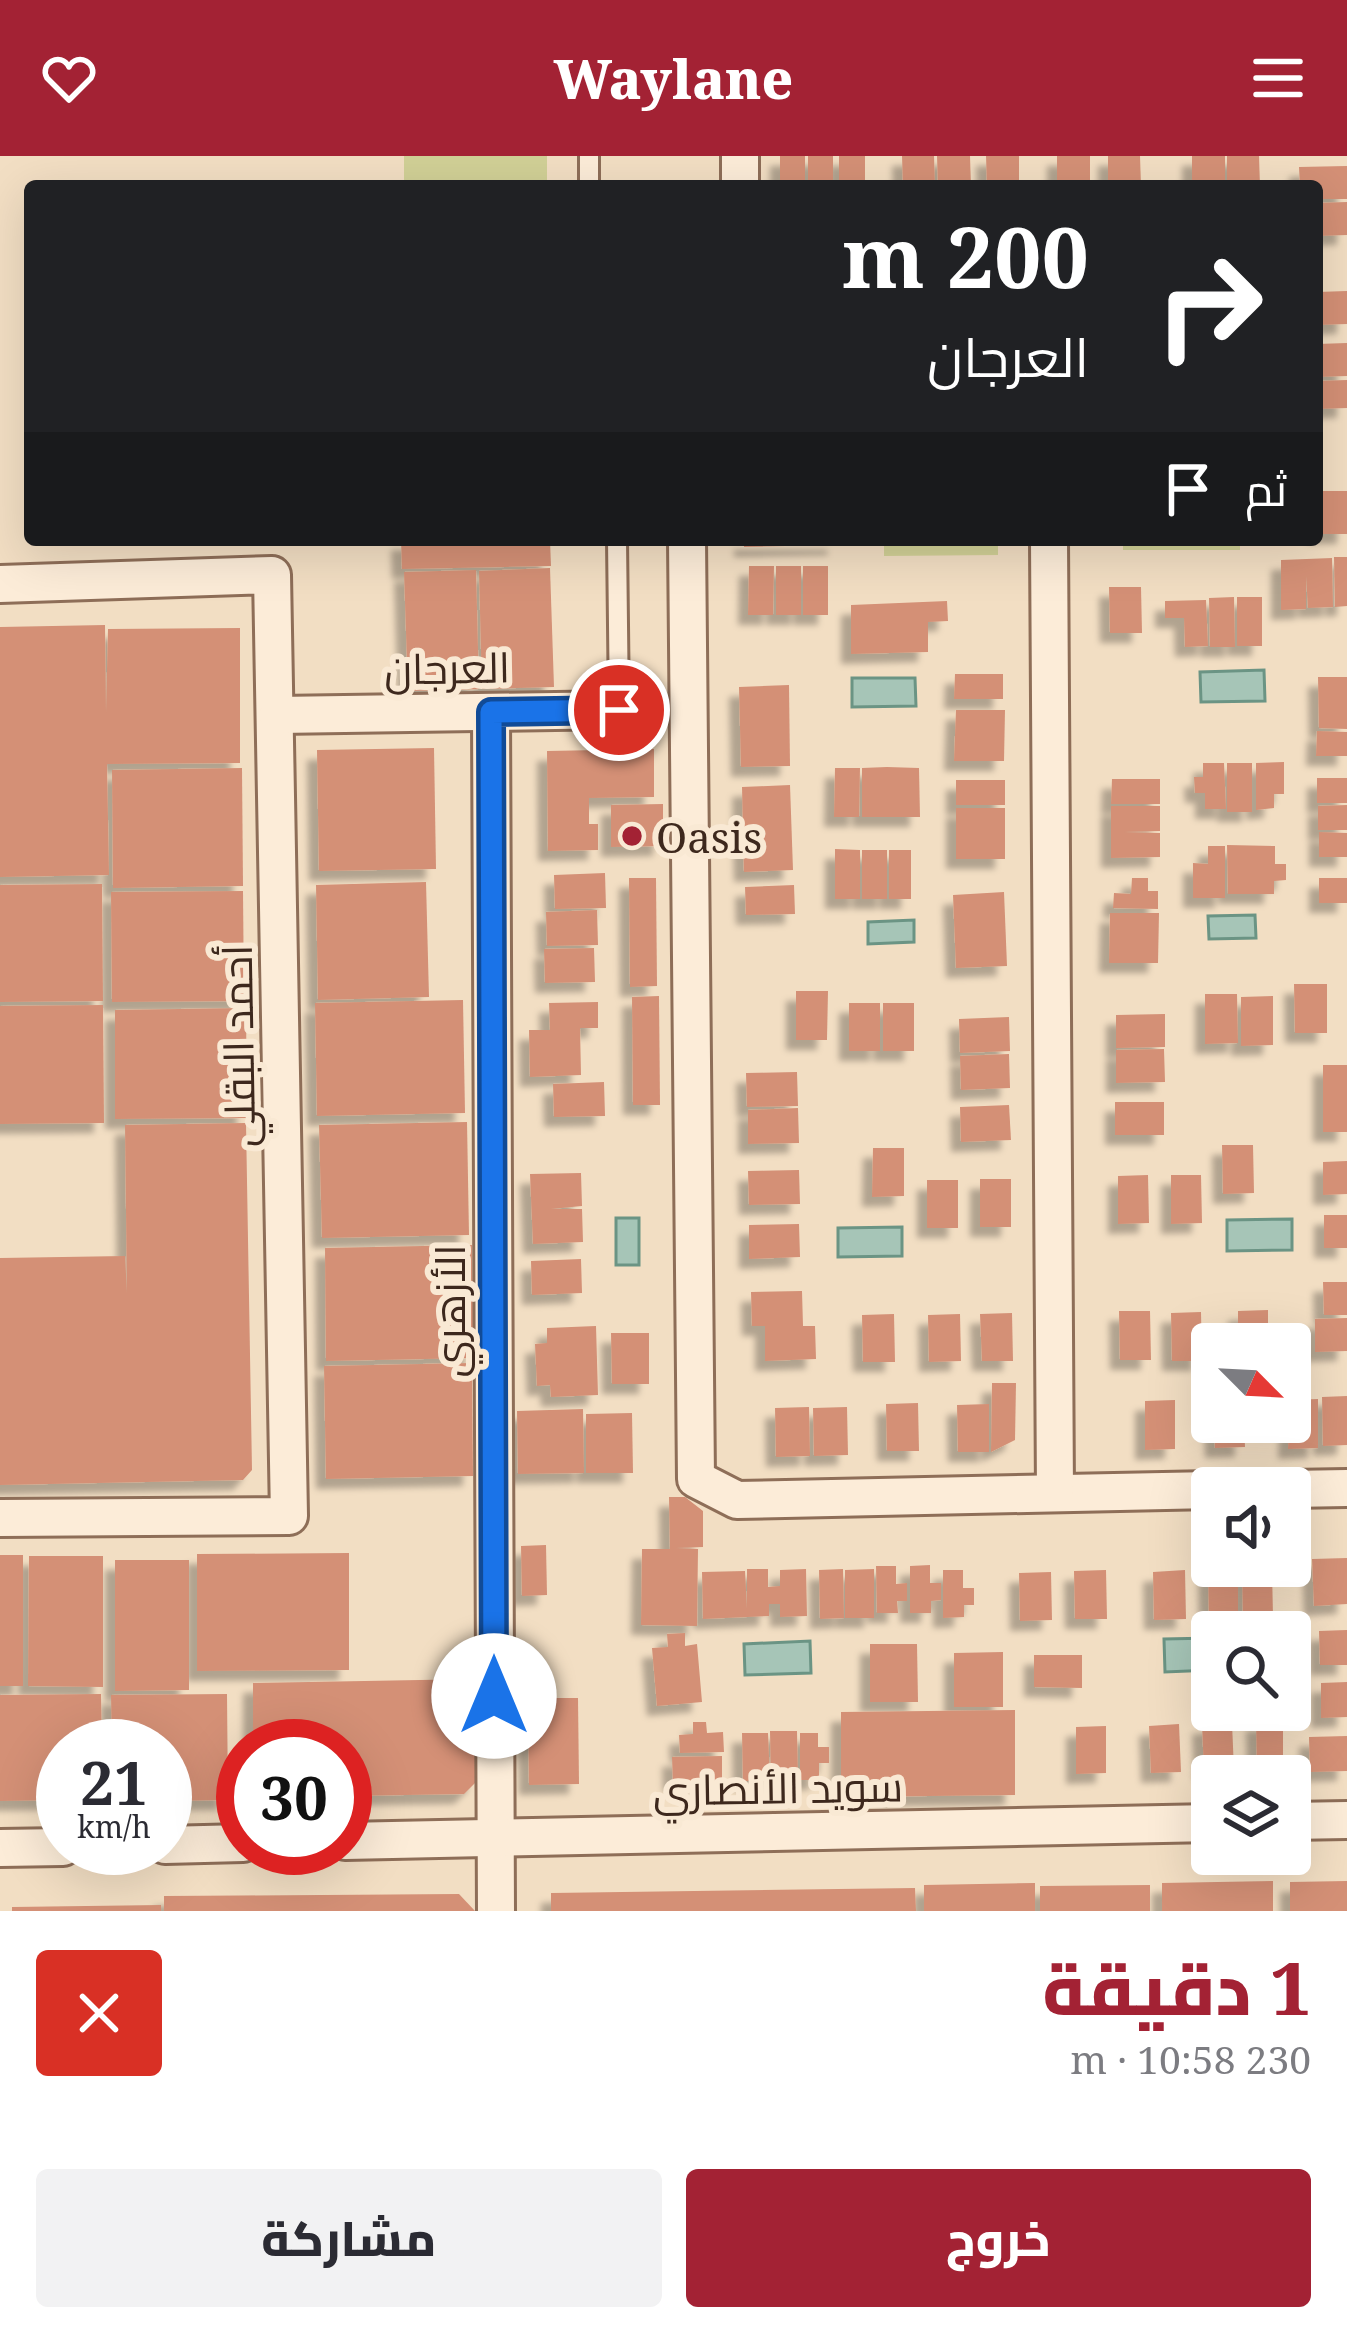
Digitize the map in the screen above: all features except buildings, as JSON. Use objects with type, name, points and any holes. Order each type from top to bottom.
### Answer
[{"type":"street","points":[[687,546],[697,1479],[737,1500],[1191,1490]]},
{"type":"street","points":[[1049,546],[1054,1492]]},
{"type":"street","name":"أحمد البقلي","points":[[0,584],[272,575],[289,1516],[0,1518]]},
{"type":"street","name":"العرجان","points":[[278,715],[619,710]]},
{"type":"street","name":"الأزهري","points":[[491,712],[496,1911]]},
{"type":"street","points":[[1311,1489],[1347,1488]]},
{"type":"street","points":[[1311,1821],[1347,1820]]},
{"type":"street","name":"سويد الأنصاري","points":[[372,1840],[1191,1823]]},
{"type":"street","points":[[0,1848],[36,1847]]},
{"type":"lane","points":[[617,546],[619,710]]},
{"type":"shaded area","points":[[404,156],[547,156],[547,180],[404,180]]},
{"type":"shaded area","points":[[884,546],[998,546],[998,555],[884,556]]},
{"type":"shaded area","points":[[1123,546],[1240,546],[1240,550],[1123,550]]},
{"type":"shaded area","points":[[1264,670],[1265,701],[1201,702],[1200,672]]},
{"type":"shaded area","points":[[852,678],[915,678],[916,706],[852,707]]},
{"type":"shaded area","points":[[1255,915],[1256,938],[1209,939],[1208,916]]},
{"type":"shaded area","points":[[914,920],[914,942],[868,944],[868,922]]},
{"type":"shaded area","points":[[616,1218],[639,1218],[639,1265],[616,1265]]},
{"type":"shaded area","points":[[1292,1219],[1292,1250],[1227,1251],[1227,1220]]},
{"type":"shaded area","points":[[902,1227],[902,1256],[838,1257],[838,1228]]},
{"type":"shaded area","points":[[1191,1638],[1191,1671],[1165,1672],[1164,1639]]},
{"type":"shaded area","points":[[810,1641],[811,1673],[745,1675],[744,1644]]},
{"type":"place","name":"Oasis","points":[[632,836]]},
{"type":"route","points":[[494,1696],[491,712],[619,710]]}]
